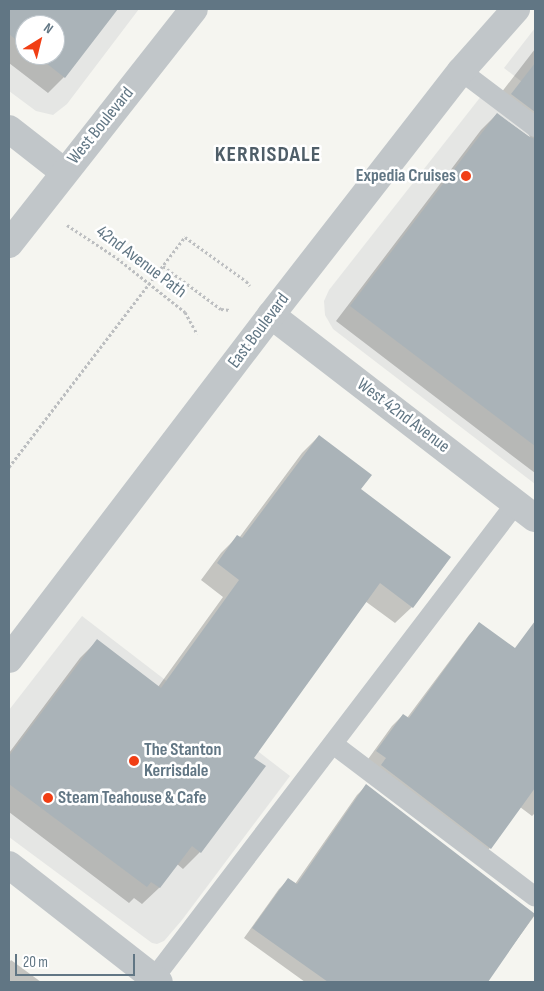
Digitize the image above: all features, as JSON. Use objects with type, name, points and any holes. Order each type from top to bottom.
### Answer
[{"type":"street","name":"West Boulevard","points":[[9,244],[194,9]]},
{"type":"street","name":"East Boulevard","points":[[9,659],[271,315],[461,71],[516,9]]},
{"type":"street","points":[[9,129],[64,172]]},
{"type":"street","name":"West 42nd Avenue","points":[[271,315],[526,510]]},
{"type":"street","points":[[9,865],[155,981]]},
{"type":"lane","points":[[461,71],[535,127]]},
{"type":"lane","points":[[155,981],[333,744],[526,510]]},
{"type":"lane","points":[[333,744],[535,897]]},
{"type":"path","name":"42nd Avenue Path","points":[[59,221],[117,258],[185,312],[197,334]]},
{"type":"path","points":[[9,467],[185,237],[246,281],[271,315]]},
{"type":"path","points":[[163,266],[221,309],[271,315]]},
{"type":"shaded area","points":[[9,9],[139,9],[67,104],[53,115],[36,111],[9,91]]},
{"type":"shaded area","points":[[535,28],[535,92],[504,68]]},
{"type":"shaded area","points":[[482,95],[535,135],[535,484],[333,329],[325,315],[324,301],[329,290]]},
{"type":"shaded area","name":"The Stanton Kerrisdale","points":[[82,616],[290,776],[182,920],[164,941],[157,944],[152,943],[9,837],[9,710]]},
{"type":"building","points":[[9,9],[118,9],[65,78],[49,65],[65,65],[65,15],[15,15],[15,39],[9,34]]},
{"type":"building","points":[[535,63],[535,112],[511,94]]},
{"type":"building","points":[[497,113],[535,139],[535,446],[350,306]]},
{"type":"building","points":[[319,435],[372,475],[361,489],[451,557],[413,608],[380,583],[254,758],[266,766],[201,853],[192,846],[160,888],[151,882],[147,887],[9,784],[9,756],[97,639],[161,688],[239,580],[217,563],[237,535],[242,538]]},
{"type":"building","points":[[535,621],[535,788],[491,849],[381,765],[386,758],[376,751],[403,714],[409,718],[479,622],[515,648]]},
{"type":"building","points":[[366,784],[535,914],[488,982],[328,982],[252,928],[288,878],[297,884]]},
{"type":"place","name":"Expedia Cruises","points":[[466,176]]},
{"type":"place","name":"The Stanton Kerrisdale","points":[[134,761]]},
{"type":"place","name":"Steam Teahouse & Cafe","points":[[48,798]]},
{"type":"district","name":"KERRISDALE","points":[[268,155]]}]
